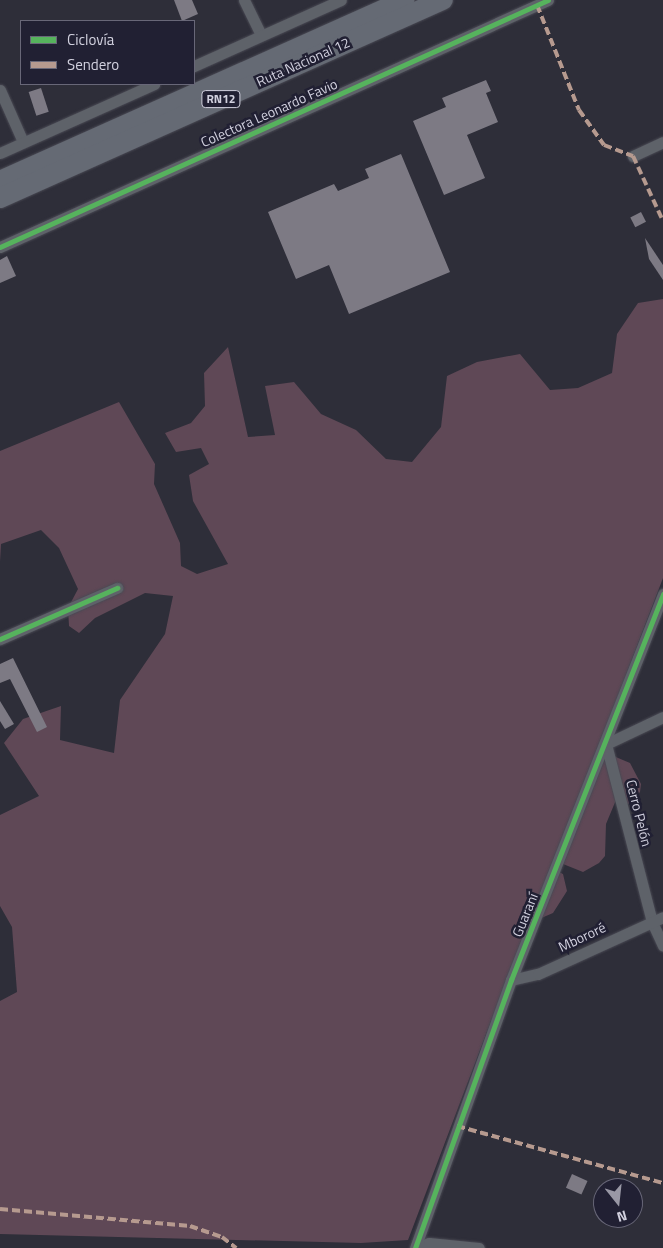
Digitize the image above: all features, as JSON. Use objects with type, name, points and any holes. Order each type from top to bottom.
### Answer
[{"type":"highway","name":"Ruta Nacional 12","points":[[0,181],[404,0]]},
{"type":"highway","name":"Ruta Nacional 12","points":[[0,198],[443,0]]},
{"type":"street","points":[[244,0],[261,36]]},
{"type":"street","points":[[195,66],[341,0]]},
{"type":"street","name":"Colectora Leonardo Favio","points":[[0,247],[548,0]]},
{"type":"street","points":[[0,153],[152,85]]},
{"type":"street","points":[[0,90],[23,142]]},
{"type":"street","points":[[633,156],[663,142]]},
{"type":"street","points":[[0,639],[117,588]]},
{"type":"street","name":"Guaraní","points":[[416,1248],[511,980],[606,744],[663,594]]},
{"type":"street","points":[[606,744],[663,717]]},
{"type":"street","name":"Cerro Pelón","points":[[606,744],[652,922],[663,946]]},
{"type":"street","name":"Mbororé","points":[[511,980],[538,974],[663,917]]},
{"type":"street","points":[[416,1248],[429,1243],[479,1248]]},
{"type":"shaded area","points":[[663,299],[663,578],[596,753],[596,761],[611,755],[630,763],[641,784],[640,792],[627,805],[616,800],[606,824],[605,856],[599,863],[583,872],[558,862],[557,871],[563,874],[567,891],[553,913],[539,919],[491,1021],[408,1240],[361,1243],[0,1234],[0,1001],[17,992],[12,927],[0,906],[0,815],[39,796],[4,743],[23,719],[61,706],[60,740],[114,753],[120,700],[165,634],[173,596],[145,593],[95,618],[79,633],[69,626],[68,608],[78,589],[59,548],[41,530],[1,544],[0,562],[0,451],[119,402],[155,464],[154,484],[180,543],[181,566],[197,574],[228,564],[193,501],[189,475],[209,464],[201,448],[176,452],[165,433],[191,423],[205,406],[204,373],[228,347],[248,437],[275,435],[265,386],[294,382],[321,414],[356,430],[386,459],[412,462],[441,427],[447,376],[477,362],[520,354],[550,390],[578,388],[612,373],[617,334],[638,303]]},
{"type":"building","points":[[174,0],[192,0],[198,14],[182,20]]},
{"type":"building","points":[[486,80],[491,91],[486,93],[498,122],[467,135],[485,178],[444,195],[413,121],[446,107],[442,98]]},
{"type":"building","points":[[41,88],[49,112],[36,116],[29,92]]},
{"type":"building","points":[[401,154],[450,272],[349,314],[329,265],[296,279],[268,212],[334,184],[338,191],[369,178],[365,169]]},
{"type":"building","points":[[641,212],[646,222],[635,227],[630,217]]},
{"type":"building","points":[[645,238],[663,265],[663,280],[649,259]]},
{"type":"building","points":[[7,256],[16,276],[0,283],[0,260]]},
{"type":"building","points":[[13,658],[47,727],[37,732],[10,679],[0,683],[0,664]]},
{"type":"building","points":[[0,701],[14,724],[5,729],[0,721]]},
{"type":"building","points":[[572,1174],[588,1181],[581,1195],[566,1188]]},
{"type":"marked path","points":[[537,5],[579,110],[604,145],[633,156],[663,221]]},
{"type":"marked path","points":[[457,1126],[663,1183]]},
{"type":"marked path","points":[[0,1209],[190,1226],[222,1237],[236,1248]]},
{"type":"cycle path","points":[[0,247],[548,0]]},
{"type":"cycle path","points":[[0,639],[117,588]]},
{"type":"cycle path","points":[[415,1248],[511,980],[663,594]]}]
